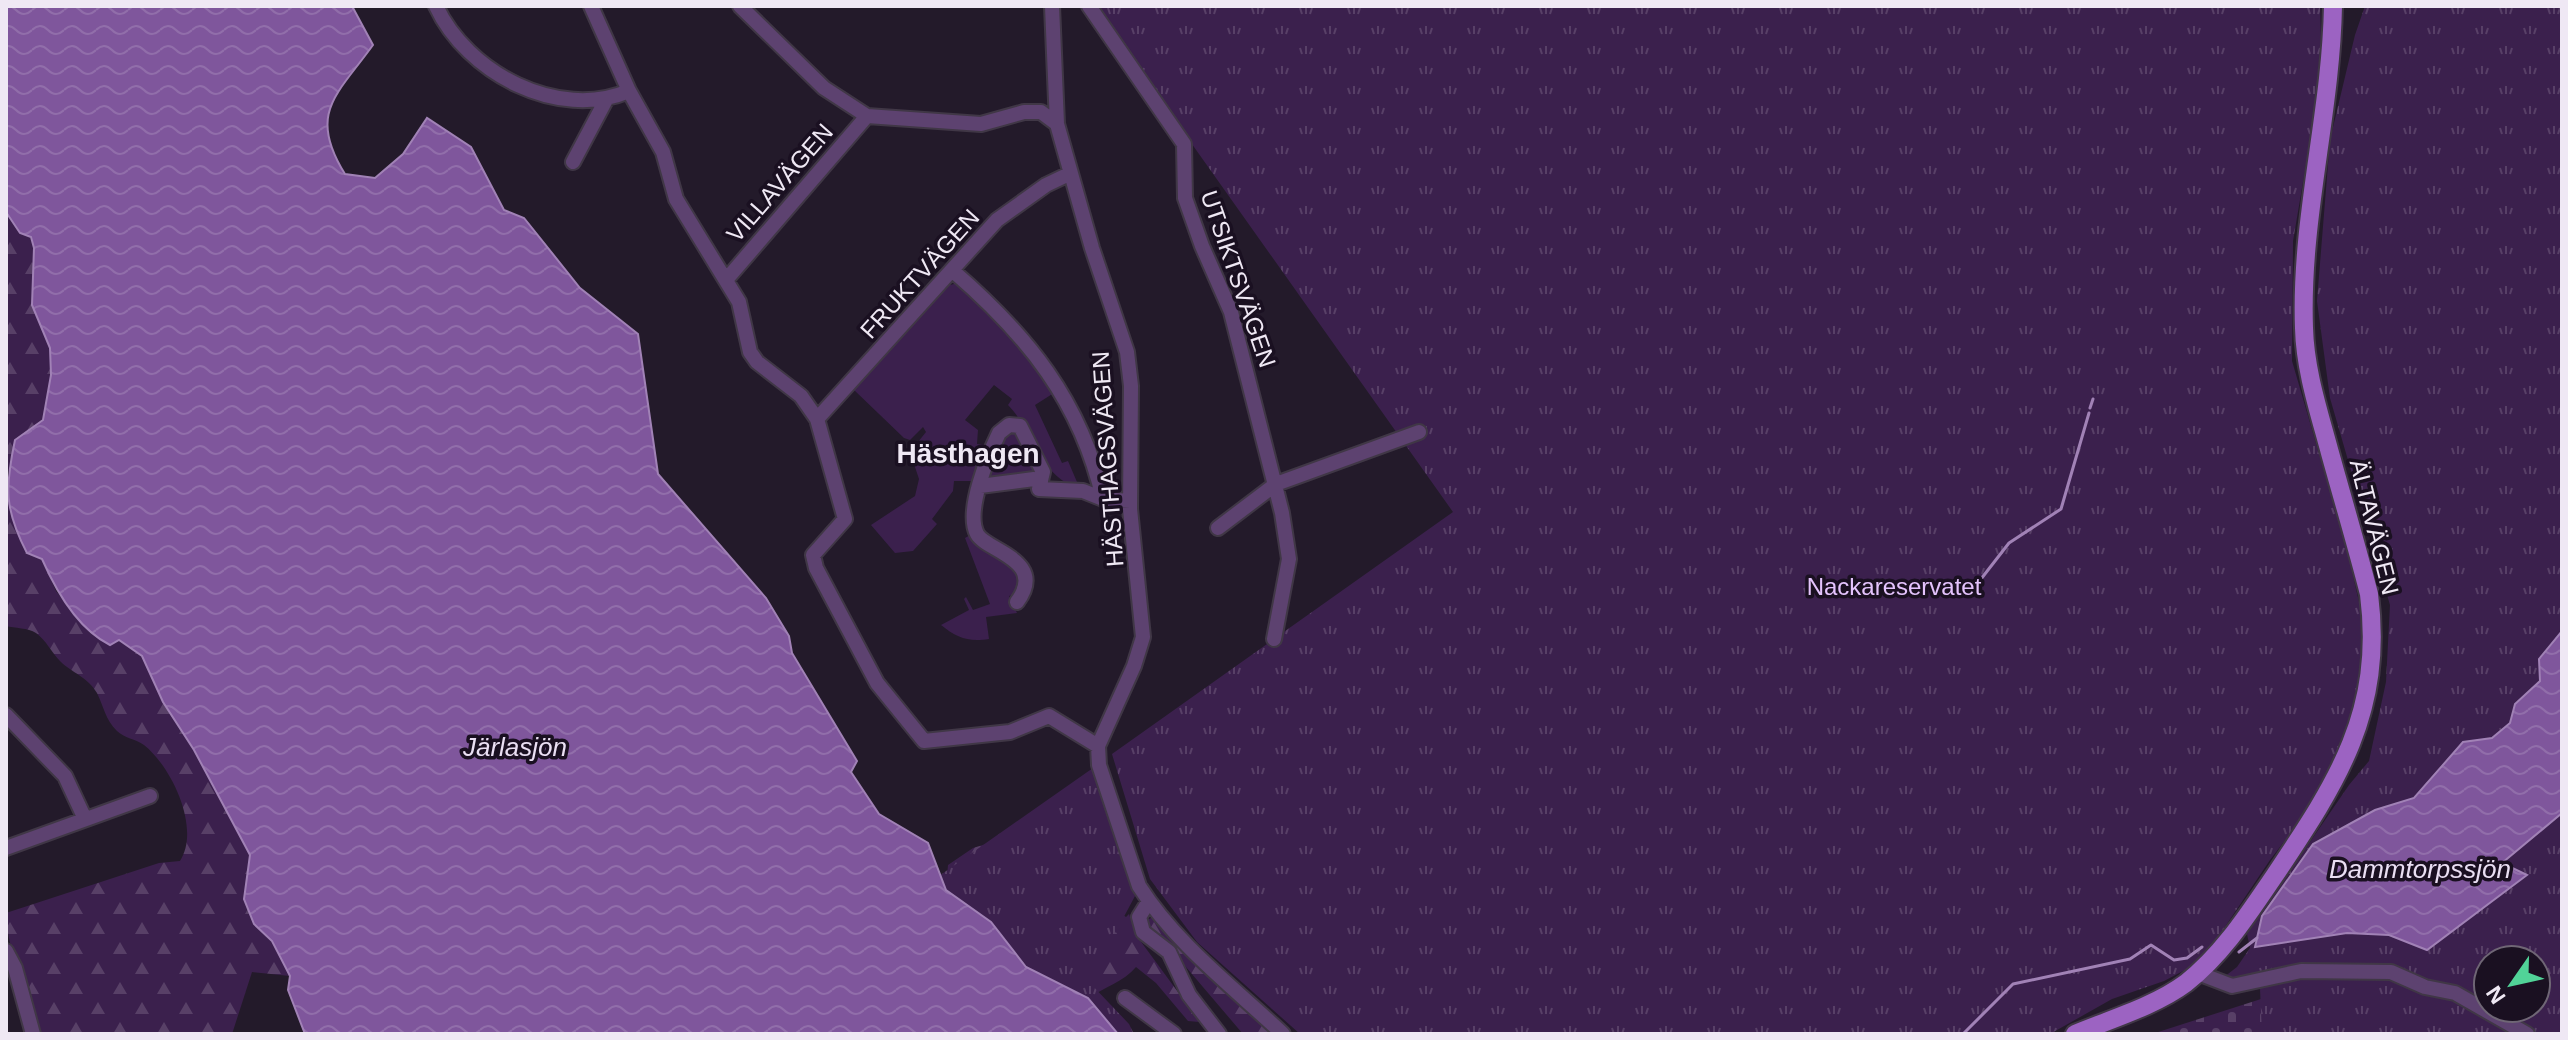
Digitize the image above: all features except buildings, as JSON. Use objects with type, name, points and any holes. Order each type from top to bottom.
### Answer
[{"type":"main road","name":"ÄLTAVÄGEN","points":[[2075,1034],[2183,985],[2198,973],[2243,922],[2331,791],[2346,761],[2367,692],[2373,623],[2369,594],[2320,416],[2307,363],[2304,330],[2307,238],[2333,37],[2333,6]]},
{"type":"street","points":[[436,6],[463,48],[496,76],[533,92],[607,98],[629,91]]},
{"type":"street","points":[[591,6],[629,91],[663,152],[676,199],[708,257],[739,302],[750,352],[757,362],[801,396],[817,419],[845,519],[813,555],[816,568],[877,683],[924,741],[1010,732],[1049,716],[1098,746],[1104,784],[1139,886],[1174,930],[1283,1034]]},
{"type":"street","points":[[740,6],[824,88],[867,116],[981,124],[1024,112],[1041,112],[1057,124]]},
{"type":"street","name":"HÄSTHAGSVÄGEN","points":[[1052,6],[1057,124],[1069,174],[1127,352],[1131,386],[1130,501],[1143,637],[1134,666],[1098,746]]},
{"type":"street","name":"UTSIKTSVÄGEN","points":[[1089,6],[1181,135],[1185,198],[1231,312],[1276,484],[1289,559],[1274,639]]},
{"type":"street","points":[[573,162],[607,98]]},
{"type":"street","name":"VILLAVÄGEN","points":[[726,280],[867,116]]},
{"type":"street","name":"FRUKTVÄGEN","points":[[817,419],[997,220],[1046,185],[1069,174]]},
{"type":"street","points":[[953,271],[1031,346],[1047,368],[1076,421],[1103,499]]},
{"type":"street","points":[[1017,602],[1024,583],[1021,567],[1013,557],[984,542],[976,533],[973,510],[990,453],[999,433],[1009,425],[1020,426],[1031,442],[1043,472],[1040,485]]},
{"type":"street","points":[[1218,528],[1276,484],[1419,432]]},
{"type":"street","points":[[980,486],[1040,485],[1083,491],[1103,499],[1130,501]]},
{"type":"street","points":[[6,715],[65,776],[85,819]]},
{"type":"street","points":[[6,848],[150,796]]},
{"type":"street","points":[[1149,901],[1139,917],[1143,932],[1169,952],[1189,995],[1219,1034]]},
{"type":"street","points":[[6,951],[15,968],[33,1034]]},
{"type":"street","points":[[2198,973],[2232,986],[2301,971],[2391,972],[2425,987],[2455,993],[2527,1034]]},
{"type":"street","points":[[1125,998],[1174,1034]]},
{"type":"green space","name":"Nackareservatet","points":[[1094,6],[2320,6],[2321,40],[2314,117],[2293,241],[2292,361],[2347,550],[2362,615],[2362,674],[2346,732],[2324,789],[2270,860],[2202,961],[2164,981],[2112,999],[2050,1034],[1300,1034],[1197,942],[1150,879],[1112,754],[1453,512]]},
{"type":"green space","points":[[2365,6],[2562,6],[2562,1034],[2262,1034],[2260,988],[2220,988],[2215,984],[2237,967],[2250,948],[2247,934],[2349,785],[2369,761],[2386,682],[2390,605],[2330,398],[2317,301],[2330,140]]},
{"type":"green space","points":[[6,212],[20,233],[30,237],[34,248],[32,305],[50,348],[51,375],[43,420],[15,440],[6,483]]},
{"type":"green space","points":[[958,283],[1021,342],[1057,391],[1035,405],[1062,463],[1068,461],[1077,482],[1072,486],[1051,470],[1008,405],[1012,399],[994,385],[965,420],[978,430],[977,444],[986,445],[976,481],[954,481],[953,491],[932,519],[937,524],[913,551],[895,553],[871,525],[915,496],[919,479],[910,452],[926,432],[923,427],[910,440],[904,438],[853,389],[946,286]]},
{"type":"green space","points":[[1016,428],[1040,472],[988,480],[988,465],[994,450]]},
{"type":"green space","points":[[6,493],[27,553],[42,559],[56,591],[90,633],[119,640],[142,656],[163,702],[194,750],[250,856],[244,899],[254,924],[272,941],[290,976],[252,972],[232,1034],[39,1034],[14,957],[6,913],[159,863],[180,861],[186,848],[187,832],[180,799],[154,755],[141,743],[117,731],[93,688],[60,661],[40,636],[29,630],[6,626]]},
{"type":"green space","points":[[972,534],[1000,551],[1021,578],[1015,594],[1009,596],[1017,613],[986,617],[989,639],[963,638],[941,625],[969,610],[966,597],[973,610],[990,604],[965,538]]},
{"type":"green space","points":[[1093,768],[1135,896],[1089,982],[1129,1024],[1134,1034],[675,1034],[939,876]]},
{"type":"green space","points":[[1009,837],[1126,917],[1129,914],[1136,935],[1200,1022],[1188,1021],[1156,983],[1136,967],[1088,998],[946,890],[948,865],[973,848]]},
{"type":"green space","points":[[1151,918],[1158,921],[1274,1034],[1243,1034],[1157,933],[1148,931],[1145,921]]},
{"type":"green space","points":[[2261,999],[2264,1034],[2152,1034]]},
{"type":"water","name":"Järlasjön","points":[[6,6],[352,6],[373,45],[331,105],[328,135],[345,174],[375,178],[403,154],[427,118],[471,147],[504,210],[524,218],[580,288],[638,334],[658,474],[766,598],[789,636],[792,653],[857,761],[851,772],[879,814],[928,843],[946,890],[991,922],[1026,967],[1088,998],[1118,1034],[305,1034],[288,990],[290,976],[272,941],[254,924],[244,899],[250,855],[194,750],[163,702],[142,656],[119,640],[110,645],[78,619],[61,596],[42,559],[27,553],[10,510],[9,471],[15,440],[43,420],[51,375],[50,348],[32,305],[34,248],[31,237],[20,233],[6,212]]},
{"type":"water","name":"Dammtorpssjön","points":[[2562,631],[2562,813],[2502,863],[2527,875],[2427,950],[2389,935],[2347,933],[2255,947],[2262,916],[2313,844],[2375,810],[2414,798],[2463,742],[2492,738],[2510,723],[2515,704],[2540,681],[2539,659]]},
{"type":"waterway","points":[[2090,408],[2093,399]]},
{"type":"waterway","points":[[1974,588],[2009,543],[2061,509],[2089,413]]},
{"type":"waterway","points":[[2239,952],[2257,938]]},
{"type":"waterway","points":[[1963,1034],[2013,984],[2130,959],[2151,945],[2174,960],[2187,958],[2202,947]]},
{"type":"district","name":"Hästhagen","points":[[968,453]]}]
